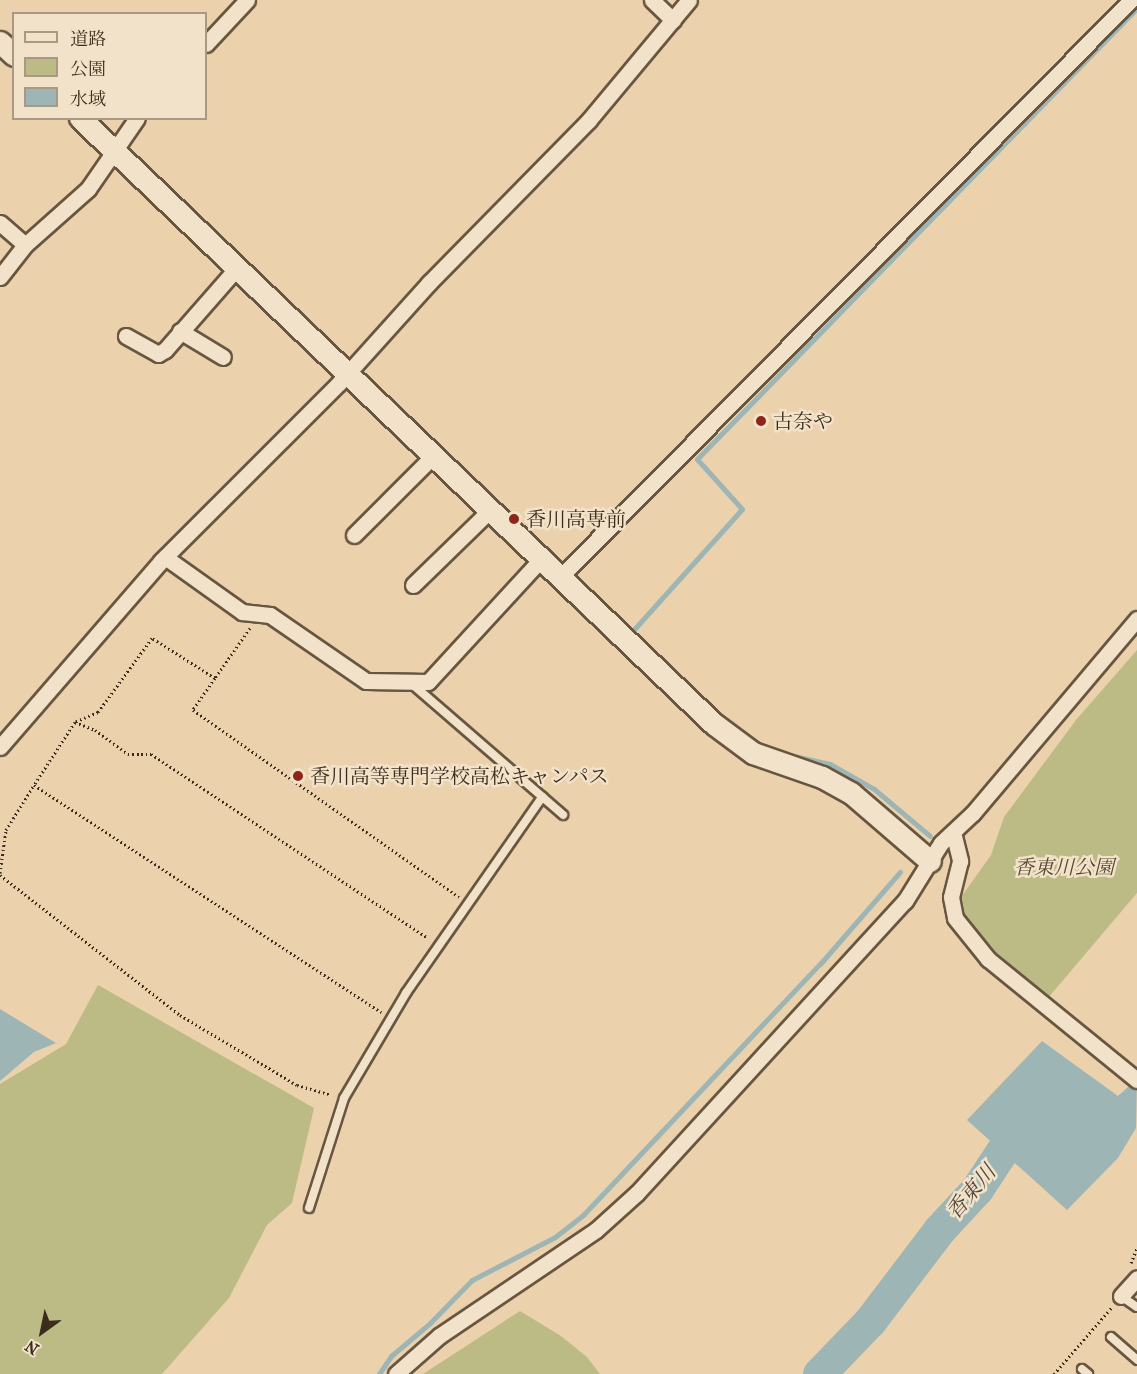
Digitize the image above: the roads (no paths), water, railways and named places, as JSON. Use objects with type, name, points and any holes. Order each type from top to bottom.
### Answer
[{"type":"street","points":[[207,43],[247,0]]},
{"type":"street","points":[[652,0],[673,20]]},
{"type":"street","points":[[0,747],[165,557],[346,375],[437,274],[589,120],[689,0]]},
{"type":"street","points":[[560,577],[1131,0]]},
{"type":"street","points":[[82,120],[432,457],[733,740],[753,753],[822,777],[851,793],[930,861]]},
{"type":"street","points":[[0,277],[25,245],[88,189],[136,120]]},
{"type":"street","points":[[0,223],[25,245]]},
{"type":"street","points":[[126,336],[158,354],[236,269]]},
{"type":"street","points":[[180,331],[223,357]]},
{"type":"street","points":[[354,535],[432,457]]},
{"type":"street","points":[[413,585],[489,511]]},
{"type":"street","points":[[165,557],[242,612],[270,615],[366,681],[410,682],[428,682],[541,559]]},
{"type":"street","points":[[396,1374],[439,1336],[596,1230],[637,1193],[905,901],[930,861],[953,832],[1137,619]]},
{"type":"street","points":[[953,832],[960,861],[951,897],[955,918],[988,959],[1137,1080]]},
{"type":"street","points":[[1121,1296],[1137,1278]]},
{"type":"lane","points":[[410,682],[562,815]]},
{"type":"lane","points":[[309,1208],[344,1098],[391,1018],[439,945],[542,797]]},
{"type":"lane","points":[[1121,1296],[1137,1307]]},
{"type":"lane","points":[[1111,1337],[1137,1359]]},
{"type":"water","points":[[0,1009],[56,1043],[34,1052],[0,1081]]},
{"type":"water","points":[[1042,1041],[1118,1096],[1137,1079],[1136,1128],[1118,1158],[1067,1210],[967,1120]]},
{"type":"waterway","points":[[629,635],[742,509],[697,459],[1134,11]]},
{"type":"waterway","points":[[789,755],[830,764],[874,789],[930,836]]},
{"type":"waterway","points":[[379,1374],[391,1356],[430,1323],[472,1280],[555,1237],[584,1214],[820,964],[900,872]]},
{"type":"waterway","name":"香東川","points":[[819,1374],[870,1321],[939,1230],[977,1189],[1025,1116]]},
{"type":"place","name":"古奈や","points":[[761,421]]},
{"type":"place","name":"香川高専前","points":[[514,519]]},
{"type":"place","name":"香川高等専門学校高松キャンパス","points":[[298,776]]},
{"type":"park label","name":"香東川公園","points":[[1064,867]]}]
